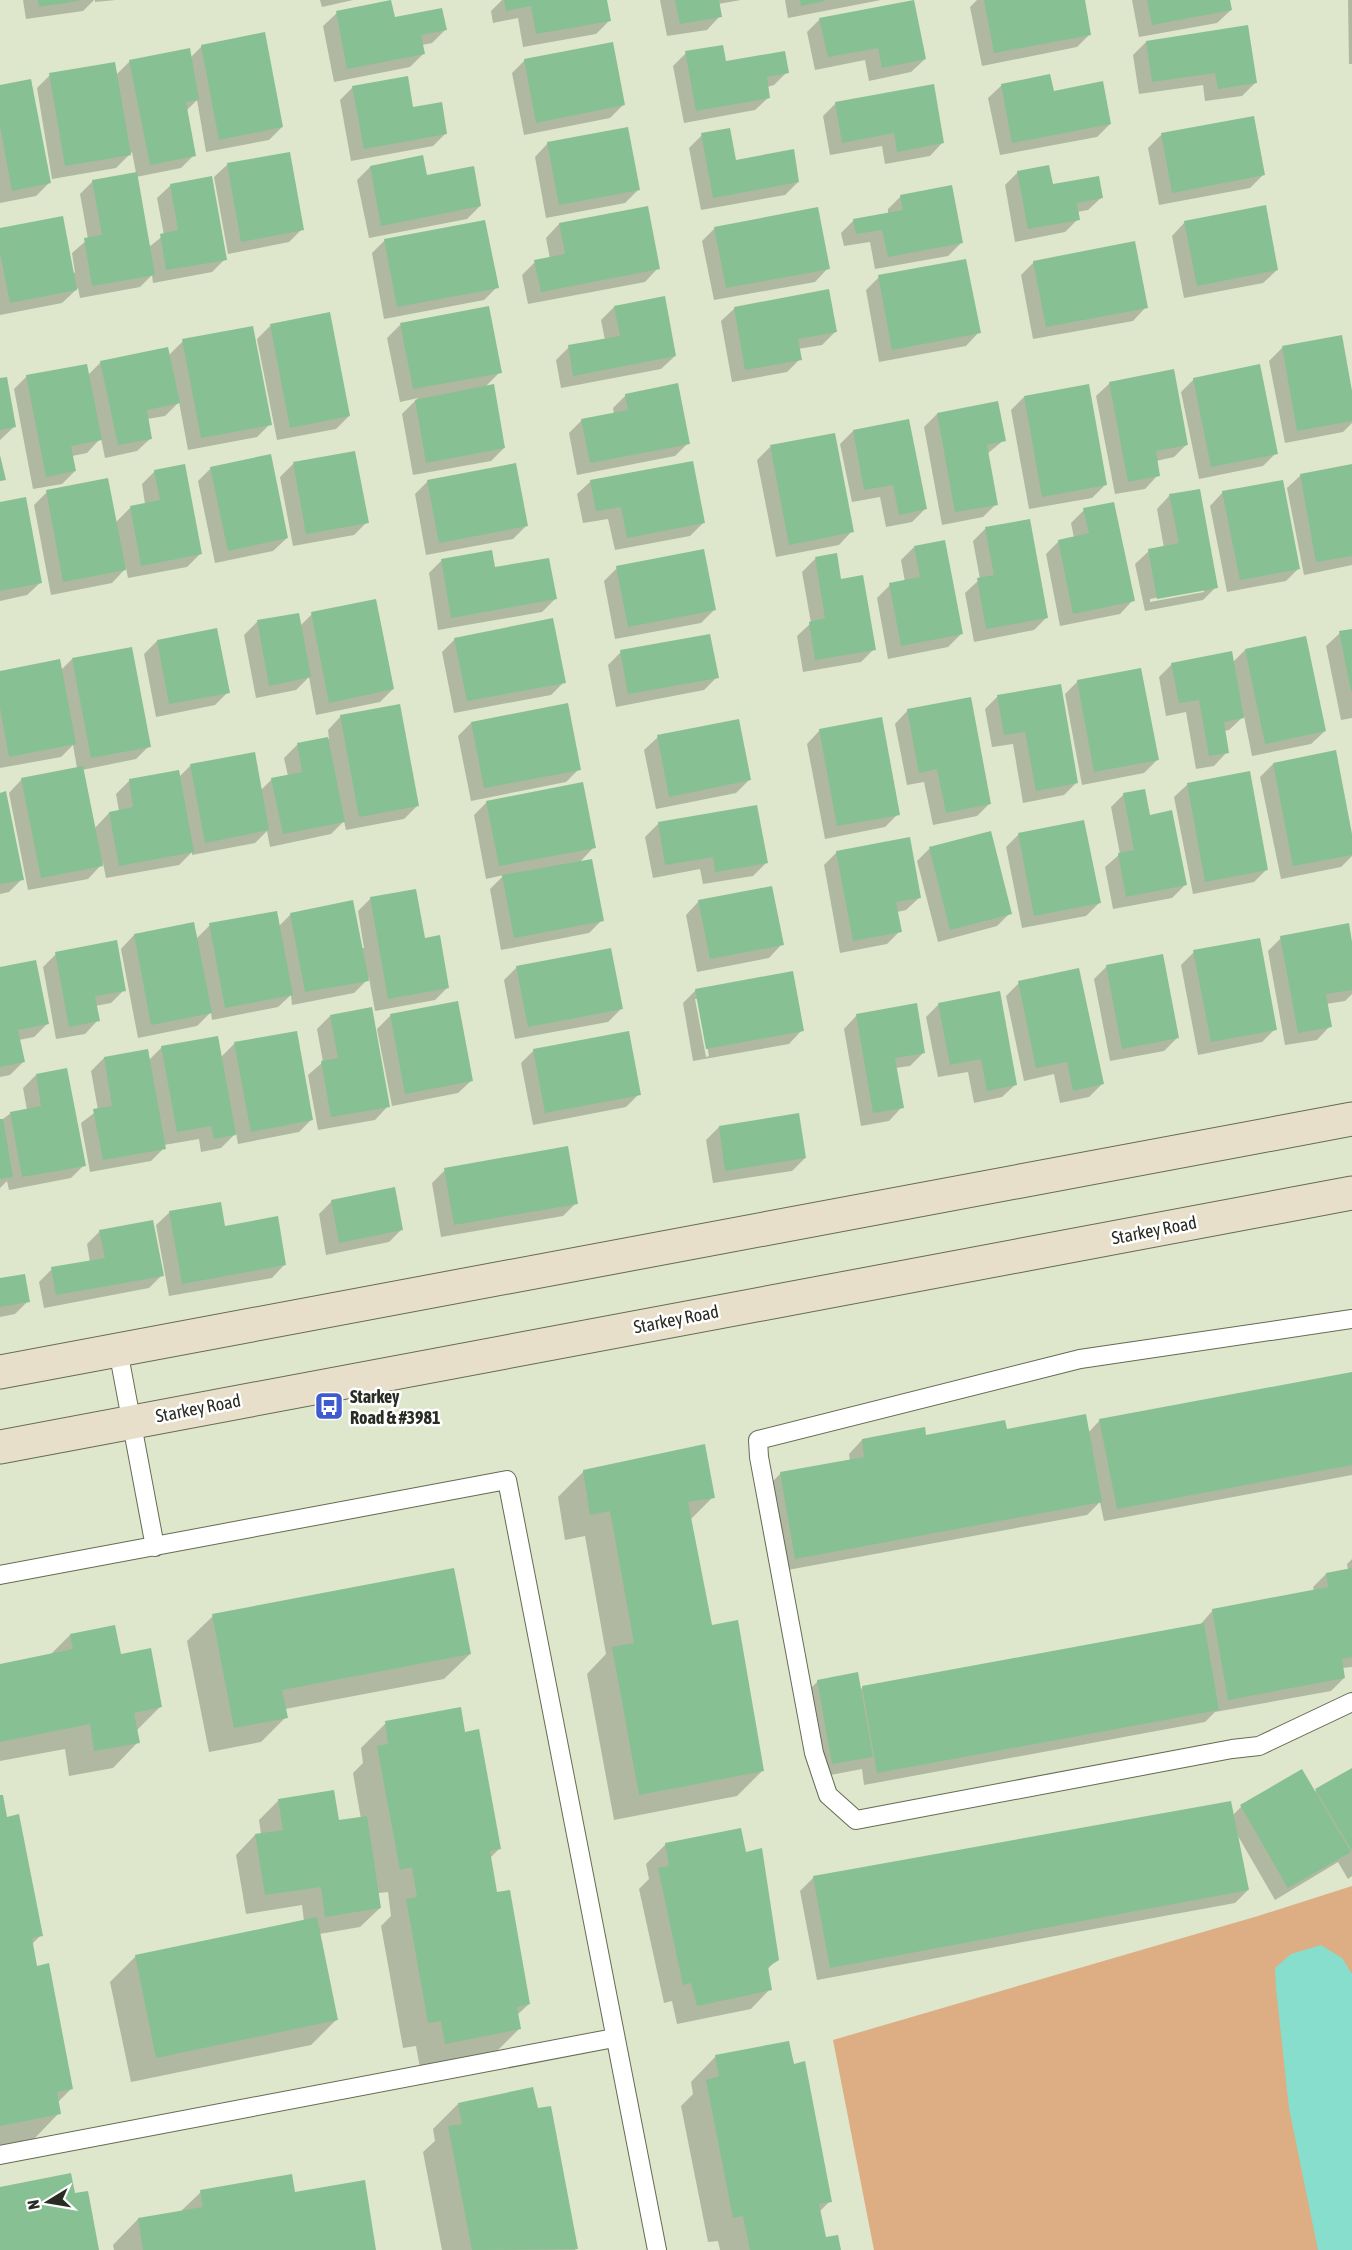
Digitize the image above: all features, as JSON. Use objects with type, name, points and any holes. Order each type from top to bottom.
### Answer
[{"type":"main road","points":[[0,1372],[1352,1119]]},
{"type":"main road","name":"Starkey Road","points":[[0,1448],[131,1421],[1352,1193]]},
{"type":"lane","points":[[1352,1319],[1080,1359],[759,1440],[759,1457],[814,1753],[828,1795],[856,1820],[1232,1749],[1259,1746],[1352,1702]]},
{"type":"lane","points":[[118,1350],[155,1547]]},
{"type":"lane","points":[[0,1575],[507,1480],[657,2250]]},
{"type":"lane","points":[[0,2155],[614,2038]]},
{"type":"shaded area","points":[[1352,1886],[1352,2250],[874,2250],[833,2040],[1258,1916]]},
{"type":"water","points":[[1321,1945],[1342,1958],[1352,1974],[1352,2250],[1318,2250],[1289,2108],[1276,1988],[1275,1968],[1291,1954]]},
{"type":"building","points":[[38,0],[78,0],[78,1],[39,7]]},
{"type":"building","points":[[391,0],[395,17],[442,8],[447,30],[421,35],[425,54],[347,69],[336,11]]},
{"type":"building","points":[[504,0],[607,0],[611,21],[536,34],[531,6],[506,11]]},
{"type":"building","points":[[675,0],[719,0],[722,17],[680,24]]},
{"type":"building","points":[[800,0],[825,0],[825,1],[801,6]]},
{"type":"building","points":[[914,0],[926,59],[882,68],[878,48],[828,57],[819,18]]},
{"type":"building","points":[[984,0],[1085,0],[1091,35],[994,53]]},
{"type":"building","points":[[1147,0],[1230,0],[1232,10],[1152,25]]},
{"type":"building","points":[[1248,25],[1257,83],[1218,89],[1215,73],[1152,82],[1146,41]]},
{"type":"building","points":[[265,32],[283,127],[219,140],[201,45]]},
{"type":"building","points":[[613,42],[625,105],[536,123],[524,59]]},
{"type":"building","points":[[723,45],[726,61],[785,51],[789,73],[767,77],[770,98],[696,111],[685,51]]},
{"type":"building","points":[[190,48],[199,100],[186,102],[196,156],[150,165],[129,60]]},
{"type":"building","points":[[115,62],[131,155],[65,166],[49,73]]},
{"type":"building","points":[[1050,74],[1054,91],[1103,81],[1111,124],[1012,143],[1001,84]]},
{"type":"building","points":[[408,76],[413,107],[442,102],[447,134],[364,149],[352,86]]},
{"type":"building","points":[[31,79],[51,183],[12,191],[0,126],[0,85]]},
{"type":"building","points":[[934,84],[944,143],[897,152],[894,133],[842,143],[835,102]]},
{"type":"building","points":[[1254,116],[1265,175],[1172,193],[1161,133]]},
{"type":"building","points":[[628,127],[640,190],[559,205],[547,142]]},
{"type":"building","points":[[730,128],[736,160],[794,149],[799,182],[713,198],[701,133]]},
{"type":"building","points":[[290,152],[304,230],[241,242],[227,163]]},
{"type":"building","points":[[423,155],[427,175],[474,166],[481,206],[381,226],[370,166]]},
{"type":"building","points":[[1049,165],[1053,184],[1099,176],[1103,198],[1077,203],[1080,220],[1028,229],[1017,171]]},
{"type":"building","points":[[137,172],[155,275],[92,286],[84,238],[102,235],[92,180]]},
{"type":"building","points":[[212,176],[227,260],[166,270],[160,234],[178,230],[170,184]]},
{"type":"building","points":[[952,185],[963,243],[888,257],[882,230],[856,234],[853,219],[903,210],[900,195]]},
{"type":"building","points":[[1266,205],[1278,270],[1197,286],[1184,221]]},
{"type":"building","points":[[648,206],[660,269],[541,292],[534,260],[565,254],[559,223]]},
{"type":"building","points":[[818,207],[830,269],[726,288],[714,227]]},
{"type":"building","points":[[63,216],[77,290],[10,303],[0,253],[0,228]]},
{"type":"building","points":[[485,220],[499,288],[397,307],[384,239]]},
{"type":"building","points":[[1135,241],[1148,308],[1046,327],[1033,261]]},
{"type":"building","points":[[966,259],[981,333],[892,350],[878,275]]},
{"type":"building","points":[[829,289],[837,332],[798,339],[802,360],[745,370],[734,307]]},
{"type":"building","points":[[665,296],[676,356],[573,376],[568,345],[620,336],[614,306]]},
{"type":"building","points":[[489,306],[502,373],[413,389],[400,323]]},
{"type":"building","points":[[330,312],[350,416],[290,428],[270,324]]},
{"type":"building","points":[[253,326],[272,425],[201,438],[182,339]]},
{"type":"building","points":[[1342,335],[1352,391],[1352,421],[1297,431],[1282,346]]},
{"type":"building","points":[[168,347],[180,403],[147,410],[152,439],[118,445],[100,361]]},
{"type":"building","points":[[87,364],[102,440],[71,446],[76,471],[46,477],[26,375]]},
{"type":"building","points":[[1260,364],[1278,454],[1211,467],[1193,378]]},
{"type":"building","points":[[1174,369],[1188,445],[1156,451],[1160,476],[1128,482],[1109,382]]},
{"type":"building","points":[[7,377],[16,427],[0,430],[0,378]]},
{"type":"building","points":[[678,383],[690,444],[590,463],[581,419],[628,410],[625,394]]},
{"type":"building","points":[[494,384],[505,448],[426,463],[415,400]]},
{"type":"building","points":[[1089,384],[1107,485],[1042,497],[1024,396]]},
{"type":"building","points":[[998,401],[1006,441],[987,445],[998,505],[955,512],[937,413]]},
{"type":"building","points":[[909,419],[927,509],[899,515],[893,485],[864,490],[853,430]]},
{"type":"building","points":[[835,433],[854,532],[789,545],[770,445]]},
{"type":"building","points":[[355,451],[369,523],[306,534],[293,462]]},
{"type":"building","points":[[271,454],[288,538],[228,551],[210,467]]},
{"type":"building","points":[[0,455],[6,480],[0,481]]},
{"type":"building","points":[[693,461],[705,523],[627,538],[621,507],[596,511],[590,480]]},
{"type":"building","points":[[516,463],[528,526],[439,543],[427,480]]},
{"type":"building","points":[[185,464],[202,554],[141,566],[130,506],[160,500],[154,470]]},
{"type":"building","points":[[1352,464],[1352,556],[1316,562],[1300,474]]},
{"type":"building","points":[[108,478],[126,570],[63,582],[46,490]]},
{"type":"building","points":[[1283,480],[1300,569],[1240,580],[1222,491]]},
{"type":"building","points":[[1200,489],[1218,588],[1157,599],[1148,549],[1179,543],[1169,494]]},
{"type":"building","points":[[26,497],[42,583],[0,591],[0,502]]},
{"type":"building","points":[[1114,502],[1135,601],[1073,614],[1058,540],[1089,533],[1083,508]]},
{"type":"building","points":[[1030,519],[1048,618],[986,629],[977,578],[994,575],[985,527]]},
{"type":"building","points":[[945,540],[963,634],[901,646],[889,583],[920,577],[914,546]]},
{"type":"building","points":[[704,549],[716,610],[628,627],[616,566]]},
{"type":"building","points":[[492,550],[495,567],[549,558],[557,599],[451,618],[441,559]]},
{"type":"building","points":[[837,553],[841,579],[863,575],[876,650],[815,660],[809,622],[825,618],[815,557]]},
{"type":"building","points":[[376,599],[394,689],[329,703],[311,612]]},
{"type":"building","points":[[299,613],[311,677],[269,686],[257,620]]},
{"type":"building","points":[[553,618],[566,683],[467,701],[454,638]]},
{"type":"building","points":[[217,628],[230,693],[169,704],[157,640]]},
{"type":"building","points":[[1352,629],[1352,691],[1351,691],[1339,631]]},
{"type":"building","points":[[710,634],[719,678],[628,694],[620,650]]},
{"type":"building","points":[[1306,636],[1326,731],[1265,744],[1245,649]]},
{"type":"building","points":[[132,647],[151,747],[91,758],[72,658]]},
{"type":"building","points":[[1232,651],[1244,718],[1224,722],[1229,753],[1209,756],[1199,700],[1179,703],[1171,663]]},
{"type":"building","points":[[60,659],[76,744],[9,757],[0,708],[0,671]]},
{"type":"building","points":[[1141,668],[1159,760],[1094,772],[1077,680]]},
{"type":"building","points":[[1061,684],[1078,783],[1036,791],[1025,732],[1004,735],[997,695]]},
{"type":"building","points":[[971,697],[991,804],[946,813],[937,769],[919,773],[907,709]]},
{"type":"building","points":[[568,703],[581,770],[484,788],[471,722]]},
{"type":"building","points":[[400,704],[419,806],[359,817],[340,715]]},
{"type":"building","points":[[882,717],[900,815],[837,826],[819,729]]},
{"type":"building","points":[[739,719],[751,780],[669,797],[657,735]]},
{"type":"building","points":[[328,737],[345,822],[283,834],[271,778],[302,772],[297,743]]},
{"type":"building","points":[[1336,750],[1352,834],[1352,855],[1293,866],[1273,763]]},
{"type":"building","points":[[255,752],[269,830],[205,843],[190,764]]},
{"type":"building","points":[[83,766],[103,866],[41,878],[21,778]]},
{"type":"building","points":[[179,770],[194,852],[119,866],[109,812],[133,807],[129,779]]},
{"type":"building","points":[[1250,771],[1268,870],[1205,882],[1187,783]]},
{"type":"building","points":[[583,782],[596,848],[499,866],[486,801]]},
{"type":"building","points":[[1145,789],[1150,815],[1172,810],[1187,885],[1126,897],[1118,853],[1134,850],[1123,793]]},
{"type":"building","points":[[6,791],[24,880],[0,884],[0,793]]},
{"type":"building","points":[[757,805],[768,863],[715,872],[713,857],[665,865],[658,822]]},
{"type":"building","points":[[1084,820],[1101,903],[1034,916],[1018,833]]},
{"type":"building","points":[[991,831],[1012,914],[950,930],[929,847]]},
{"type":"building","points":[[910,837],[921,898],[896,902],[902,932],[853,941],[836,851]]},
{"type":"building","points":[[592,859],[604,921],[514,938],[502,875]]},
{"type":"building","points":[[772,886],[784,945],[710,959],[698,900]]},
{"type":"building","points":[[416,889],[425,938],[440,935],[449,988],[388,999],[370,897]]},
{"type":"building","points":[[353,900],[369,981],[305,992],[290,913]]},
{"type":"building","points":[[277,911],[293,995],[225,1008],[209,923]]},
{"type":"building","points":[[194,922],[212,1013],[151,1025],[134,934]]},
{"type":"building","points":[[1349,923],[1352,942],[1352,990],[1326,994],[1332,1027],[1298,1033],[1280,936]]},
{"type":"building","points":[[1260,938],[1277,1030],[1211,1042],[1193,950]]},
{"type":"building","points":[[117,940],[126,991],[95,996],[100,1021],[69,1027],[55,952]]},
{"type":"building","points":[[611,948],[623,1009],[528,1027],[516,966]]},
{"type":"building","points":[[1163,954],[1179,1038],[1122,1049],[1106,965]]},
{"type":"building","points":[[36,960],[49,1024],[18,1030],[25,1062],[0,1067],[0,967]]},
{"type":"building","points":[[1079,968],[1104,1084],[1073,1091],[1067,1062],[1036,1068],[1018,981]]},
{"type":"building","points":[[793,971],[804,1031],[706,1049],[695,989]]},
{"type":"building","points":[[1000,991],[1017,1085],[987,1091],[981,1059],[950,1065],[938,1003]]},
{"type":"building","points":[[458,1001],[473,1081],[405,1094],[390,1014]]},
{"type":"building","points":[[917,1003],[925,1053],[895,1058],[904,1108],[873,1113],[856,1014]]},
{"type":"building","points":[[372,1007],[390,1107],[331,1117],[321,1061],[338,1058],[330,1015]]},
{"type":"building","points":[[297,1031],[313,1120],[251,1132],[234,1042]]},
{"type":"building","points":[[629,1031],[641,1095],[545,1113],[533,1049]]},
{"type":"building","points":[[218,1036],[236,1135],[214,1139],[211,1126],[177,1132],[161,1046]]},
{"type":"building","points":[[148,1049],[166,1149],[103,1160],[93,1109],[112,1106],[104,1057]]},
{"type":"building","points":[[67,1068],[86,1166],[22,1177],[10,1112],[41,1106],[36,1074]]},
{"type":"building","points":[[799,1113],[806,1158],[725,1171],[719,1126]]},
{"type":"building","points":[[0,1119],[3,1119],[13,1177],[0,1179]]},
{"type":"building","points":[[568,1146],[578,1204],[454,1225],[444,1168]]},
{"type":"building","points":[[395,1187],[403,1230],[339,1243],[331,1200]]},
{"type":"building","points":[[221,1202],[225,1226],[278,1216],[286,1265],[182,1284],[169,1211]]},
{"type":"building","points":[[153,1220],[164,1276],[56,1295],[51,1267],[105,1258],[99,1230]]},
{"type":"building","points":[[25,1274],[30,1302],[0,1307],[0,1278]]},
{"type":"building","points":[[1352,1372],[1352,1465],[1117,1509],[1099,1419]]},
{"type":"building","points":[[1086,1414],[1102,1502],[795,1559],[780,1472],[864,1457],[862,1439],[893,1433],[925,1427],[926,1435],[1005,1420],[1007,1429]]},
{"type":"building","points":[[705,1444],[715,1498],[688,1502],[712,1625],[738,1620],[764,1771],[639,1795],[612,1647],[634,1643],[610,1511],[590,1515],[583,1470]]},
{"type":"building","points":[[454,1568],[471,1654],[282,1690],[288,1718],[234,1728],[212,1614]]},
{"type":"building","points":[[1352,1568],[1352,1657],[1342,1659],[1345,1678],[1228,1700],[1212,1609],[1328,1587],[1326,1573]]},
{"type":"building","points":[[1204,1623],[1219,1710],[877,1773],[862,1686]]},
{"type":"building","points":[[115,1625],[121,1654],[151,1648],[162,1707],[134,1713],[140,1743],[94,1751],[90,1724],[0,1742],[0,1664],[73,1649],[70,1634]]},
{"type":"building","points":[[858,1672],[873,1757],[832,1764],[817,1680]]},
{"type":"building","points":[[461,1707],[465,1732],[479,1729],[501,1849],[490,1851],[497,1892],[510,1890],[530,2004],[517,2007],[521,2029],[445,2044],[441,2021],[428,2023],[406,1899],[417,1897],[412,1867],[400,1870],[377,1746],[388,1744],[385,1721]]},
{"type":"building","points":[[1352,1768],[1352,1851],[1315,1789]]},
{"type":"building","points":[[1302,1769],[1351,1852],[1288,1888],[1240,1805]]},
{"type":"building","points":[[334,1790],[339,1820],[367,1816],[381,1908],[325,1917],[321,1887],[265,1895],[255,1834],[283,1830],[278,1799]]},
{"type":"building","points":[[0,1795],[3,1795],[7,1817],[19,1814],[43,1936],[32,1938],[37,1966],[49,1963],[73,2089],[57,2092],[61,2114],[0,2126]]},
{"type":"building","points":[[1231,1801],[1249,1890],[830,1968],[813,1876]]},
{"type":"building","points":[[741,1828],[746,1852],[762,1848],[779,1960],[768,1967],[772,1990],[697,2006],[691,1983],[683,1985],[658,1868],[669,1866],[665,1843]]},
{"type":"building","points":[[317,1917],[338,2020],[156,2058],[135,1955]]},
{"type":"building","points":[[789,2041],[794,2064],[805,2061],[832,2202],[819,2204],[826,2237],[838,2235],[841,2250],[750,2250],[743,2216],[733,2218],[706,2080],[719,2076],[715,2055]]},
{"type":"building","points":[[533,2087],[538,2108],[551,2106],[578,2249],[472,2250],[448,2126],[462,2124],[458,2103]]},
{"type":"building","points":[[71,2173],[75,2193],[88,2191],[99,2250],[0,2250],[0,2187]]},
{"type":"building","points":[[292,2174],[295,2192],[365,2180],[376,2250],[143,2250],[138,2218],[203,2207],[200,2190]]},
{"type":"place","name":"Starkey Road & #3981","points":[[329,1406]]}]
